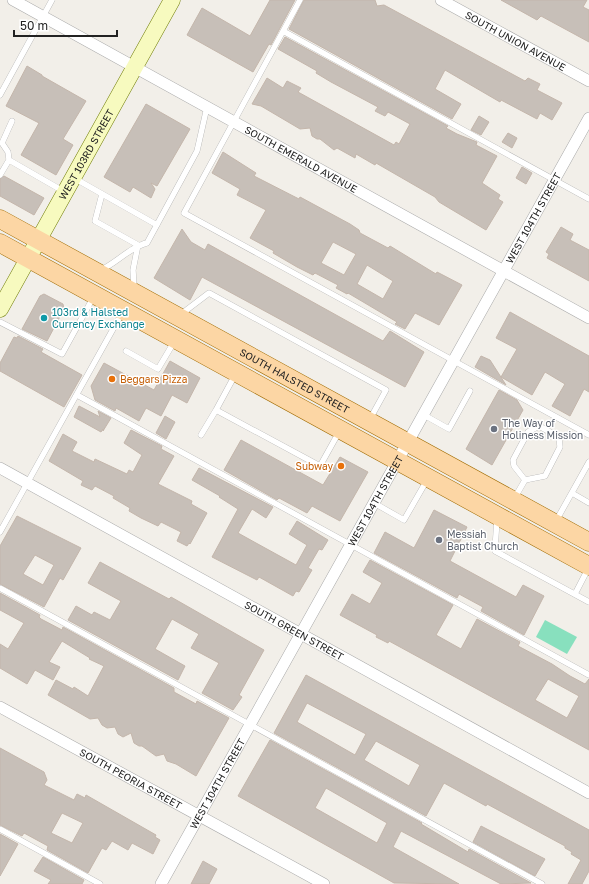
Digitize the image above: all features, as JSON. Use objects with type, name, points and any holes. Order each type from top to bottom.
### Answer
[{"type":"main road","name":"WEST 103RD STREET","points":[[0,309],[172,0]]},
{"type":"main road","name":"SOUTH HALSTED STREET","points":[[0,219],[589,542]]},
{"type":"main road","name":"SOUTH HALSTED STREET","points":[[0,244],[589,567]]},
{"type":"street","name":"SOUTH EMERALD AVENUE","points":[[13,0],[589,318]]},
{"type":"street","name":"SOUTH UNION AVENUE","points":[[441,0],[589,82]]},
{"type":"street","name":"WEST 104TH STREET","points":[[160,884],[589,118]]},
{"type":"street","name":"SOUTH GREEN STREET","points":[[0,468],[589,793]]},
{"type":"street","name":"SOUTH PEORIA STREET","points":[[0,707],[324,884]]},
{"type":"lane","points":[[0,95],[52,0]]},
{"type":"lane","points":[[300,0],[184,213],[589,435]]},
{"type":"lane","points":[[283,31],[589,199]]},
{"type":"lane","points":[[97,272],[117,261],[138,245],[147,243],[197,151],[207,107]]},
{"type":"lane","points":[[0,175],[9,160],[8,152],[2,143],[12,122]]},
{"type":"lane","points":[[9,160],[65,192]]},
{"type":"lane","points":[[74,177],[157,225]]},
{"type":"lane","points":[[102,194],[95,221],[138,245]]},
{"type":"lane","points":[[135,293],[133,270],[138,245]]},
{"type":"lane","points":[[178,317],[209,293],[386,390],[369,421]]},
{"type":"lane","points":[[0,322],[62,354],[95,296]]},
{"type":"lane","points":[[0,532],[124,311]]},
{"type":"lane","points":[[126,351],[158,369],[175,340]]},
{"type":"lane","points":[[201,435],[236,373]]},
{"type":"lane","points":[[424,415],[449,429],[470,391]]},
{"type":"lane","points":[[76,395],[589,675]]},
{"type":"lane","points":[[216,410],[320,466],[340,430]]},
{"type":"lane","points":[[513,501],[525,480],[545,476],[560,447],[559,437],[539,426],[528,432],[513,460],[514,466],[525,480]]},
{"type":"lane","points":[[555,523],[589,462]]},
{"type":"lane","points":[[374,503],[404,520],[428,478]]},
{"type":"lane","points":[[572,493],[589,503]]},
{"type":"lane","points":[[498,516],[495,551],[589,602]]},
{"type":"lane","points":[[575,594],[589,567]]},
{"type":"lane","points":[[0,588],[542,884]]},
{"type":"lane","points":[[0,830],[100,884]]},
{"type":"green space","points":[[545,620],[577,637],[567,654],[536,637]]},
{"type":"building","points":[[270,0],[295,0],[271,45],[269,44],[253,72],[187,35],[202,8],[250,36]]},
{"type":"building","points":[[304,0],[375,0],[377,6],[384,5],[525,81],[528,78],[540,84],[537,90],[562,103],[552,120],[540,113],[537,119],[501,100],[500,102],[445,70],[435,89],[461,104],[452,119],[289,29]]},
{"type":"building","points":[[501,0],[587,0],[583,7],[589,10],[589,42],[541,16],[537,20]]},
{"type":"building","points":[[285,37],[448,126],[446,128],[477,142],[476,145],[497,156],[482,183],[500,195],[498,199],[503,202],[486,230],[439,202],[435,197],[376,163],[375,165],[356,154],[355,158],[337,148],[334,150],[320,139],[312,136],[310,128],[300,129],[261,106],[252,104],[267,78],[283,88],[287,81],[301,88],[298,92],[394,145],[396,142],[399,144],[410,124],[388,112],[385,116],[375,111],[378,107],[331,82],[316,73],[317,71],[278,49]]},
{"type":"building","points":[[27,66],[86,101],[63,139],[73,145],[56,175],[21,155],[39,123],[6,106]]},
{"type":"building","points":[[146,104],[190,129],[157,186],[151,183],[155,189],[151,198],[133,187],[130,192],[104,177]]},
{"type":"building","points":[[479,116],[489,122],[481,135],[471,130]]},
{"type":"building","points":[[508,133],[517,138],[512,148],[502,142]]},
{"type":"building","points":[[223,152],[256,173],[254,176],[299,199],[300,197],[350,224],[359,230],[360,233],[388,248],[390,246],[436,274],[437,272],[462,285],[439,325],[415,313],[405,329],[395,324],[397,322],[348,293],[347,294],[336,288],[338,285],[315,273],[313,275],[297,267],[273,253],[274,251],[250,238],[266,210],[237,195],[240,189],[212,173]],"holes":[[[333,242],[356,254],[344,275],[321,263]],[[367,265],[393,281],[383,299],[357,284]]]},
{"type":"building","points":[[522,167],[532,173],[526,184],[516,178]]},
{"type":"building","points":[[4,176],[44,198],[34,215],[0,196],[0,179]]},
{"type":"building","points":[[561,227],[573,234],[570,240],[589,250],[589,281],[547,258],[549,254],[546,252]]},
{"type":"building","points":[[182,229],[191,242],[205,250],[208,244],[383,341],[390,331],[424,352],[405,387],[202,277],[190,300],[154,278]]},
{"type":"building","name":"103rd & Halsted Currency Exchange","points":[[44,294],[63,304],[64,309],[47,341],[22,329],[40,296]]},
{"type":"building","points":[[510,312],[589,356],[589,392],[584,389],[570,416],[552,406],[565,384],[545,372],[532,395],[501,377],[517,349],[496,338]]},
{"type":"building","points":[[18,336],[43,349],[41,352],[82,375],[64,407],[0,371],[0,363],[14,337],[17,338]]},
{"type":"building","points":[[481,356],[490,360],[506,385],[475,367]]},
{"type":"building","points":[[170,361],[200,378],[187,403],[172,395],[161,416],[146,408],[139,421],[116,408],[115,411],[95,400],[91,386],[104,363],[154,390]]},
{"type":"building","name":"The Way of Holiness Mission","points":[[499,390],[517,400],[523,410],[492,465],[466,449]]},
{"type":"building","points":[[79,406],[100,417],[98,411],[111,418],[103,431],[103,429],[101,432],[74,417]]},
{"type":"building","points":[[165,416],[175,422],[166,439],[156,433]]},
{"type":"building","points":[[131,430],[162,446],[161,449],[174,456],[158,484],[192,501],[191,504],[207,513],[190,544],[189,543],[187,546],[177,541],[181,532],[161,522],[158,526],[141,518],[129,511],[130,508],[113,498],[114,496],[95,486],[92,490],[81,485],[83,481],[49,461],[63,434],[77,442],[72,451],[94,462],[95,459],[127,474],[129,470],[133,472],[142,455],[124,443]]},
{"type":"building","points":[[241,440],[323,485],[340,457],[368,472],[340,521],[312,506],[307,513],[279,498],[277,500],[224,470]]},
{"type":"building","points":[[199,468],[273,507],[266,518],[252,509],[238,533],[296,565],[307,545],[289,534],[297,521],[328,540],[322,550],[319,549],[308,568],[312,570],[299,592],[296,591],[293,596],[259,577],[257,580],[212,557],[238,509],[219,497],[220,496],[192,480]]},
{"type":"building","points":[[434,510],[467,527],[450,561],[516,597],[523,585],[544,596],[524,635],[481,611],[483,607],[459,594],[457,598],[374,553],[385,532],[414,548]]},
{"type":"building","points":[[17,516],[81,548],[63,580],[60,578],[44,607],[0,584],[0,546]],"holes":[[[35,555],[54,565],[43,585],[23,574]]]},
{"type":"building","points":[[370,560],[453,605],[436,635],[461,649],[477,619],[520,642],[518,646],[552,664],[570,676],[585,684],[589,679],[589,750],[389,641],[388,643],[376,637],[377,635],[340,615],[352,594],[370,604],[382,583],[363,572]],"holes":[[[548,679],[579,696],[567,718],[535,700]]]},
{"type":"building","points":[[100,562],[169,599],[171,597],[264,650],[239,695],[242,697],[233,710],[202,693],[219,663],[191,648],[199,634],[172,619],[155,649],[185,666],[178,680],[68,620],[76,606],[92,615],[94,612],[110,620],[121,601],[88,583]]},
{"type":"building","points":[[0,593],[40,615],[39,617],[41,619],[62,630],[63,627],[174,688],[174,692],[196,704],[197,701],[229,718],[196,776],[176,764],[167,761],[164,754],[156,756],[142,746],[134,743],[131,733],[123,737],[118,734],[115,727],[107,728],[102,725],[98,718],[90,719],[48,695],[56,680],[73,689],[74,687],[88,696],[104,666],[89,659],[90,658],[62,641],[49,662],[60,667],[53,680],[35,670],[27,684],[0,668],[0,644],[8,649],[24,623],[0,610]]},
{"type":"building","points":[[306,675],[589,830],[589,871],[582,884],[568,884],[581,860],[571,854],[572,852],[565,848],[565,846],[487,804],[486,806],[444,783],[426,816],[274,733]],"holes":[[[307,703],[366,734],[355,755],[297,722]],[[376,741],[420,765],[409,786],[364,760]]]},
{"type":"building","points":[[270,740],[422,823],[421,824],[468,852],[469,849],[531,883],[501,884],[401,831],[393,847],[459,884],[394,883],[238,796]],"holes":[[[326,788],[387,823],[377,843],[315,808]]]},
{"type":"building","points":[[0,748],[44,772],[47,780],[44,785],[74,800],[77,794],[85,798],[86,795],[156,835],[155,837],[160,840],[153,854],[132,843],[128,850],[112,841],[106,850],[102,848],[88,873],[47,850],[48,846],[24,833],[22,836],[0,825]],"holes":[[[62,813],[83,823],[72,843],[51,833]]]},
{"type":"building","points":[[481,826],[545,859],[535,876],[473,842]]},
{"type":"building","points":[[0,834],[18,844],[0,876]]},
{"type":"building","points":[[43,857],[84,880],[82,884],[48,884],[51,880],[34,871]]},
{"type":"building","points":[[203,861],[217,869],[209,884],[191,884]]},
{"type":"place","name":"103rd & Halsted Currency Exchange","points":[[44,318]]},
{"type":"place","name":"Beggars Pizza","points":[[112,379]]},
{"type":"place","name":"The Way of Holiness Mission","points":[[494,429]]},
{"type":"place","name":"Subway","points":[[341,466]]},
{"type":"place","name":"Messiah Baptist Church","points":[[439,540]]}]
